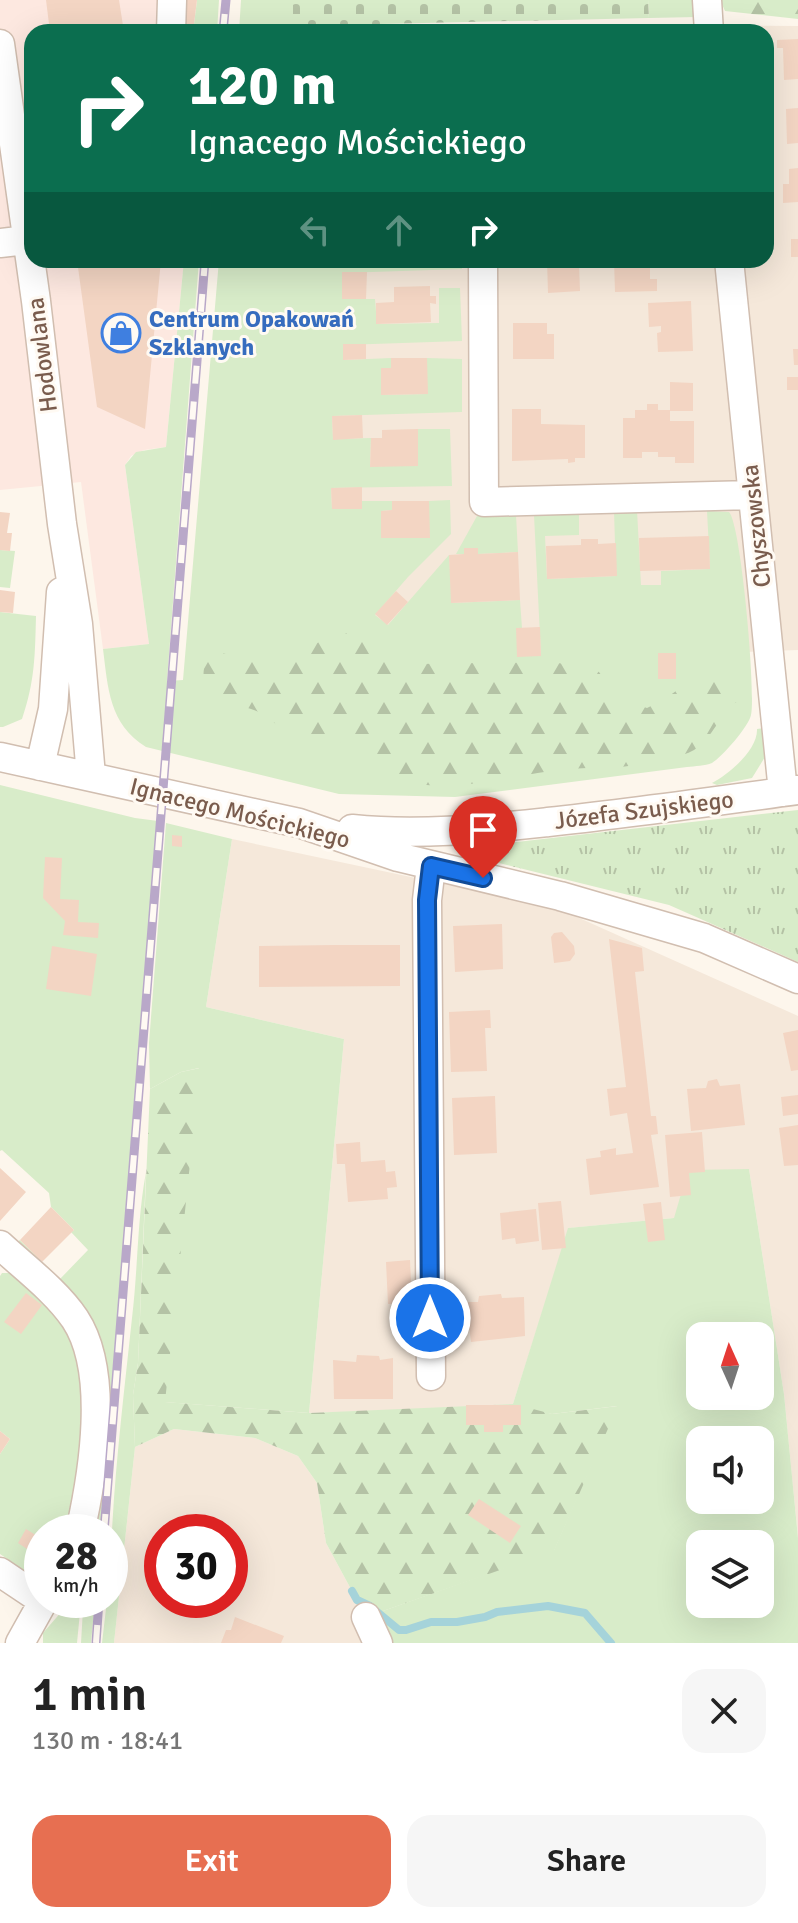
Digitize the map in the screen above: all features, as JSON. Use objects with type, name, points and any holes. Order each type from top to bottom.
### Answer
[{"type":"street","points":[[171,24],[172,0]]},
{"type":"street","points":[[707,0],[708,24]]},
{"type":"street","name":"Hodowlana","points":[[0,44],[20,108],[14,242],[78,624],[91,776]]},
{"type":"street","points":[[483,268],[484,502],[752,495]]},
{"type":"street","name":"Chyszowska","points":[[730,268],[752,495],[790,791]]},
{"type":"street","name":"Hodowlana","points":[[40,766],[53,709],[62,577],[62,524]]},
{"type":"street","name":"Ignacego Mościckiego","points":[[0,757],[299,823],[431,866],[560,896],[704,938],[798,979]]},
{"type":"street","name":"Józefa Szujskiego","points":[[299,823],[394,833],[437,832],[610,815],[790,791]]},
{"type":"street","points":[[431,866],[427,900],[431,1376]]},
{"type":"street","points":[[0,1245],[66,1308],[88,1347],[93,1372],[93,1442],[83,1514]]},
{"type":"street","points":[[0,1572],[24,1587]]},
{"type":"street","points":[[20,1643],[34,1618]]},
{"type":"shaded area","points":[[0,0],[195,0],[193,24],[24,24],[24,268],[183,268],[166,447],[144,450],[131,456],[125,465],[149,644],[103,649],[81,482],[0,490]]},
{"type":"shaded area","points":[[774,26],[798,26],[798,650],[324,668],[259,268],[774,268]]},
{"type":"shaded area","points":[[232,839],[557,908],[798,1016],[798,1538],[784,1394],[749,1169],[674,1218],[569,1228],[512,1407],[309,1413],[344,1039],[206,1007]]},
{"type":"shaded area","points":[[174,1429],[255,1438],[298,1456],[317,1483],[326,1543],[366,1617],[373,1643],[114,1643],[117,1618],[128,1618],[128,1514],[135,1447]]},
{"type":"green space","points":[[197,0],[219,0],[218,24],[194,24]]},
{"type":"green space","points":[[241,0],[293,0],[293,24],[240,24]]},
{"type":"green space","points":[[293,0],[648,0],[649,18],[382,24],[293,24]]},
{"type":"green space","points":[[648,0],[695,0],[696,17],[649,18]]},
{"type":"green space","points":[[720,0],[798,0],[798,19],[725,11]]},
{"type":"green space","points":[[183,268],[198,268],[167,681],[183,680],[218,268],[462,268],[342,273],[342,299],[375,299],[377,324],[439,323],[439,288],[460,288],[462,341],[343,345],[344,360],[391,358],[391,368],[381,369],[381,395],[427,394],[427,358],[462,359],[462,412],[332,416],[333,439],[371,438],[370,466],[418,466],[418,429],[450,429],[452,486],[331,488],[332,509],[362,509],[362,501],[392,501],[392,510],[381,511],[382,538],[429,538],[429,501],[450,500],[451,534],[375,615],[388,625],[449,555],[452,603],[520,600],[522,628],[541,656],[534,515],[579,513],[579,535],[545,536],[547,579],[616,576],[614,511],[637,510],[641,585],[661,585],[661,571],[710,569],[707,511],[729,512],[734,523],[743,575],[752,700],[749,720],[712,763],[455,797],[339,794],[146,747],[134,738],[117,716],[112,704],[103,649],[149,644],[125,465],[136,452],[166,447]]},
{"type":"green space","points":[[516,515],[518,552],[478,554],[464,548],[464,554],[456,554],[477,516]]},
{"type":"green space","points":[[0,550],[15,551],[10,588],[0,587]]},
{"type":"green space","points":[[0,612],[36,616],[34,668],[22,719],[3,727],[0,727]]},
{"type":"green space","points":[[364,628],[377,634],[399,660],[417,664],[552,662],[590,668],[599,672],[617,698],[647,708],[691,680],[736,680],[740,683],[738,701],[701,745],[683,755],[625,767],[564,769],[474,784],[429,785],[406,782],[387,775],[367,750],[353,743],[300,741],[261,713],[218,700],[206,688],[205,661],[216,652],[260,661],[279,661],[319,642]]},
{"type":"green space","points":[[764,728],[765,757],[752,778],[717,785],[712,783],[748,753],[757,729]]},
{"type":"green space","points":[[0,785],[158,821],[101,1514],[90,1514],[103,1387],[12,1246],[20,1240],[60,1279],[88,1250],[71,1232],[74,1230],[51,1207],[49,1193],[0,1151]]},
{"type":"green space","points":[[798,810],[798,962],[669,905],[499,863],[492,858],[494,847],[508,843]]},
{"type":"green space","points":[[166,823],[232,839],[206,1007],[344,1039],[309,1413],[164,1402],[199,1068],[181,1072],[150,1089],[149,1043]]},
{"type":"green space","points":[[200,1068],[165,1402],[309,1413],[514,1404],[552,1414],[618,1406],[554,1551],[366,1617],[326,1543],[317,1483],[298,1456],[255,1438],[174,1429],[135,1447],[133,1395],[138,1363],[150,1089],[181,1072]]},
{"type":"green space","points":[[749,1169],[773,1322],[686,1322],[686,1410],[774,1410],[774,1330],[784,1394],[798,1538],[798,1643],[383,1643],[366,1617],[554,1550],[617,1406],[552,1414],[512,1407],[568,1228],[674,1218],[688,1170]]},
{"type":"green space","points":[[146,1172],[138,1363],[133,1395],[135,1447],[128,1514],[113,1514],[134,1300]]},
{"type":"green space","points":[[2,1273],[12,1273],[73,1330],[87,1399],[73,1514],[24,1514],[24,1570],[0,1554],[0,1454],[10,1439],[0,1431]]},
{"type":"green space","points":[[56,1618],[79,1618],[77,1643],[43,1643],[43,1633]]},
{"type":"green space","points":[[82,1618],[93,1618],[91,1643],[81,1643]]},
{"type":"green space","points":[[105,1618],[117,1618],[114,1643],[102,1643]]},
{"type":"building","points":[[46,0],[119,0],[123,24],[49,24]]},
{"type":"building","points":[[186,0],[197,0],[194,24],[183,24]]},
{"type":"building","points":[[798,39],[798,79],[784,80],[783,48],[777,48],[777,40]]},
{"type":"building","points":[[798,108],[798,143],[787,144],[786,109]]},
{"type":"building","points":[[798,168],[798,202],[783,203],[783,184],[789,184],[789,169]]},
{"type":"building","points":[[791,239],[798,239],[798,257],[791,257]]},
{"type":"building","name":"Centrum Opakowań Szklanych","points":[[78,268],[160,268],[145,429],[97,407]]},
{"type":"building","points":[[547,268],[579,268],[580,291],[548,293]]},
{"type":"building","points":[[614,268],[650,268],[650,279],[657,279],[657,291],[615,292]]},
{"type":"building","points":[[342,272],[367,272],[366,299],[342,299]]},
{"type":"building","points":[[430,286],[430,296],[436,296],[436,304],[430,303],[431,322],[376,324],[376,303],[394,302],[394,287]]},
{"type":"building","points":[[691,301],[693,351],[658,352],[657,333],[661,332],[661,326],[649,327],[648,303]]},
{"type":"building","points":[[513,323],[547,323],[547,334],[554,334],[554,359],[513,359]]},
{"type":"building","points":[[343,344],[366,344],[366,359],[343,360]]},
{"type":"building","points":[[793,349],[798,349],[798,365],[794,365]]},
{"type":"building","points":[[391,358],[427,358],[428,394],[381,395],[381,368],[391,368]]},
{"type":"building","points":[[787,377],[798,377],[798,390],[787,390]]},
{"type":"building","points":[[670,382],[693,383],[693,411],[670,411],[670,421],[694,421],[694,463],[675,463],[675,457],[658,457],[658,452],[642,452],[642,458],[623,458],[623,418],[635,418],[635,410],[647,410],[647,404],[658,404],[658,410],[670,410]]},
{"type":"building","points":[[512,409],[541,409],[541,424],[585,425],[585,458],[575,458],[575,462],[568,463],[568,459],[512,461]]},
{"type":"building","points":[[362,415],[363,438],[333,440],[332,416]]},
{"type":"building","points":[[418,429],[418,466],[370,467],[371,438],[382,438],[382,430]]},
{"type":"building","points":[[362,487],[362,509],[332,509],[331,488]]},
{"type":"building","points":[[392,501],[429,501],[430,538],[381,538],[381,511],[392,510]]},
{"type":"building","points":[[0,512],[10,513],[7,533],[12,533],[10,551],[0,550]]},
{"type":"building","points":[[709,536],[710,569],[640,571],[639,538]]},
{"type":"building","points":[[581,539],[598,539],[598,544],[616,543],[617,576],[547,579],[546,546],[581,545]]},
{"type":"building","points":[[464,548],[478,548],[478,554],[518,552],[520,600],[451,603],[449,555],[464,554]]},
{"type":"building","points":[[0,590],[15,592],[13,613],[0,612]]},
{"type":"building","points":[[396,591],[408,602],[387,625],[375,614]]},
{"type":"building","points":[[540,627],[541,656],[517,657],[516,628]]},
{"type":"building","points":[[658,653],[676,653],[676,679],[658,679]]},
{"type":"building","points":[[172,835],[182,836],[182,847],[172,846]]},
{"type":"building","points":[[45,857],[62,858],[60,899],[79,900],[78,922],[99,923],[98,938],[63,935],[65,921],[43,898]]},
{"type":"building","points":[[502,924],[503,969],[455,972],[453,926]]},
{"type":"building","points":[[562,932],[574,946],[575,954],[570,961],[554,963],[551,937],[554,933]]},
{"type":"building","points":[[609,939],[642,948],[644,971],[635,972],[651,1116],[656,1116],[658,1134],[651,1135],[659,1187],[590,1195],[586,1159],[601,1157],[600,1151],[616,1148],[616,1155],[633,1153],[627,1113],[610,1116],[607,1089],[626,1087]]},
{"type":"building","points":[[400,945],[400,986],[259,987],[259,946]]},
{"type":"building","points":[[52,946],[97,954],[91,996],[46,989]]},
{"type":"building","points":[[490,1010],[491,1028],[485,1028],[487,1071],[451,1072],[449,1012]]},
{"type":"building","points":[[798,1030],[798,1070],[791,1071],[783,1033]]},
{"type":"building","points":[[717,1079],[720,1086],[740,1084],[745,1125],[691,1131],[687,1089],[706,1088],[708,1081]]},
{"type":"building","points":[[798,1095],[798,1114],[783,1116],[781,1097]]},
{"type":"building","points":[[495,1096],[497,1153],[454,1155],[452,1098]]},
{"type":"building","points":[[798,1125],[798,1165],[784,1166],[779,1128]]},
{"type":"building","points":[[702,1132],[705,1172],[689,1173],[691,1195],[670,1197],[665,1135]]},
{"type":"building","points":[[360,1142],[361,1162],[385,1160],[386,1172],[395,1171],[397,1187],[387,1188],[388,1199],[348,1202],[345,1164],[337,1164],[336,1144]]},
{"type":"building","points":[[0,1168],[26,1192],[0,1221]]},
{"type":"building","points":[[561,1201],[566,1248],[542,1250],[538,1203]]},
{"type":"building","points":[[661,1202],[665,1240],[648,1242],[643,1204]]},
{"type":"building","points":[[51,1207],[74,1230],[42,1262],[20,1240]]},
{"type":"building","points":[[536,1209],[539,1241],[516,1244],[515,1238],[502,1240],[500,1213]]},
{"type":"building","points":[[410,1260],[412,1303],[388,1304],[386,1262]]},
{"type":"building","points":[[26,1293],[42,1305],[21,1334],[4,1322]]},
{"type":"building","points":[[501,1294],[502,1298],[524,1297],[525,1336],[471,1342],[466,1302],[478,1302],[479,1296]]},
{"type":"building","points":[[357,1355],[379,1356],[380,1360],[393,1358],[393,1399],[334,1399],[333,1360],[356,1362]]},
{"type":"building","points":[[466,1405],[521,1405],[521,1425],[503,1425],[503,1432],[484,1432],[484,1425],[466,1425]]},
{"type":"building","points":[[0,1431],[10,1439],[0,1454]]},
{"type":"building","points":[[479,1499],[521,1526],[510,1543],[468,1515]]},
{"type":"building","points":[[24,1532],[24,1547],[18,1543]]},
{"type":"building","points":[[235,1618],[238,1618],[284,1636],[281,1643],[221,1643],[226,1630],[231,1630]]},
{"type":"waterway","points":[[352,1591],[357,1600],[370,1606],[399,1630],[431,1622],[457,1622],[497,1612],[548,1606],[585,1613],[611,1643]]},
{"type":"railway","points":[[224,24],[226,0]]},
{"type":"railway","points":[[105,1514],[204,268]]},
{"type":"railway","points":[[96,1643],[98,1618]]},
{"type":"place","name":"Centrum Opakowań Szklanych","points":[[121,333]]},
{"type":"route","points":[[430,1318],[427,900],[431,866],[483,878]]}]
